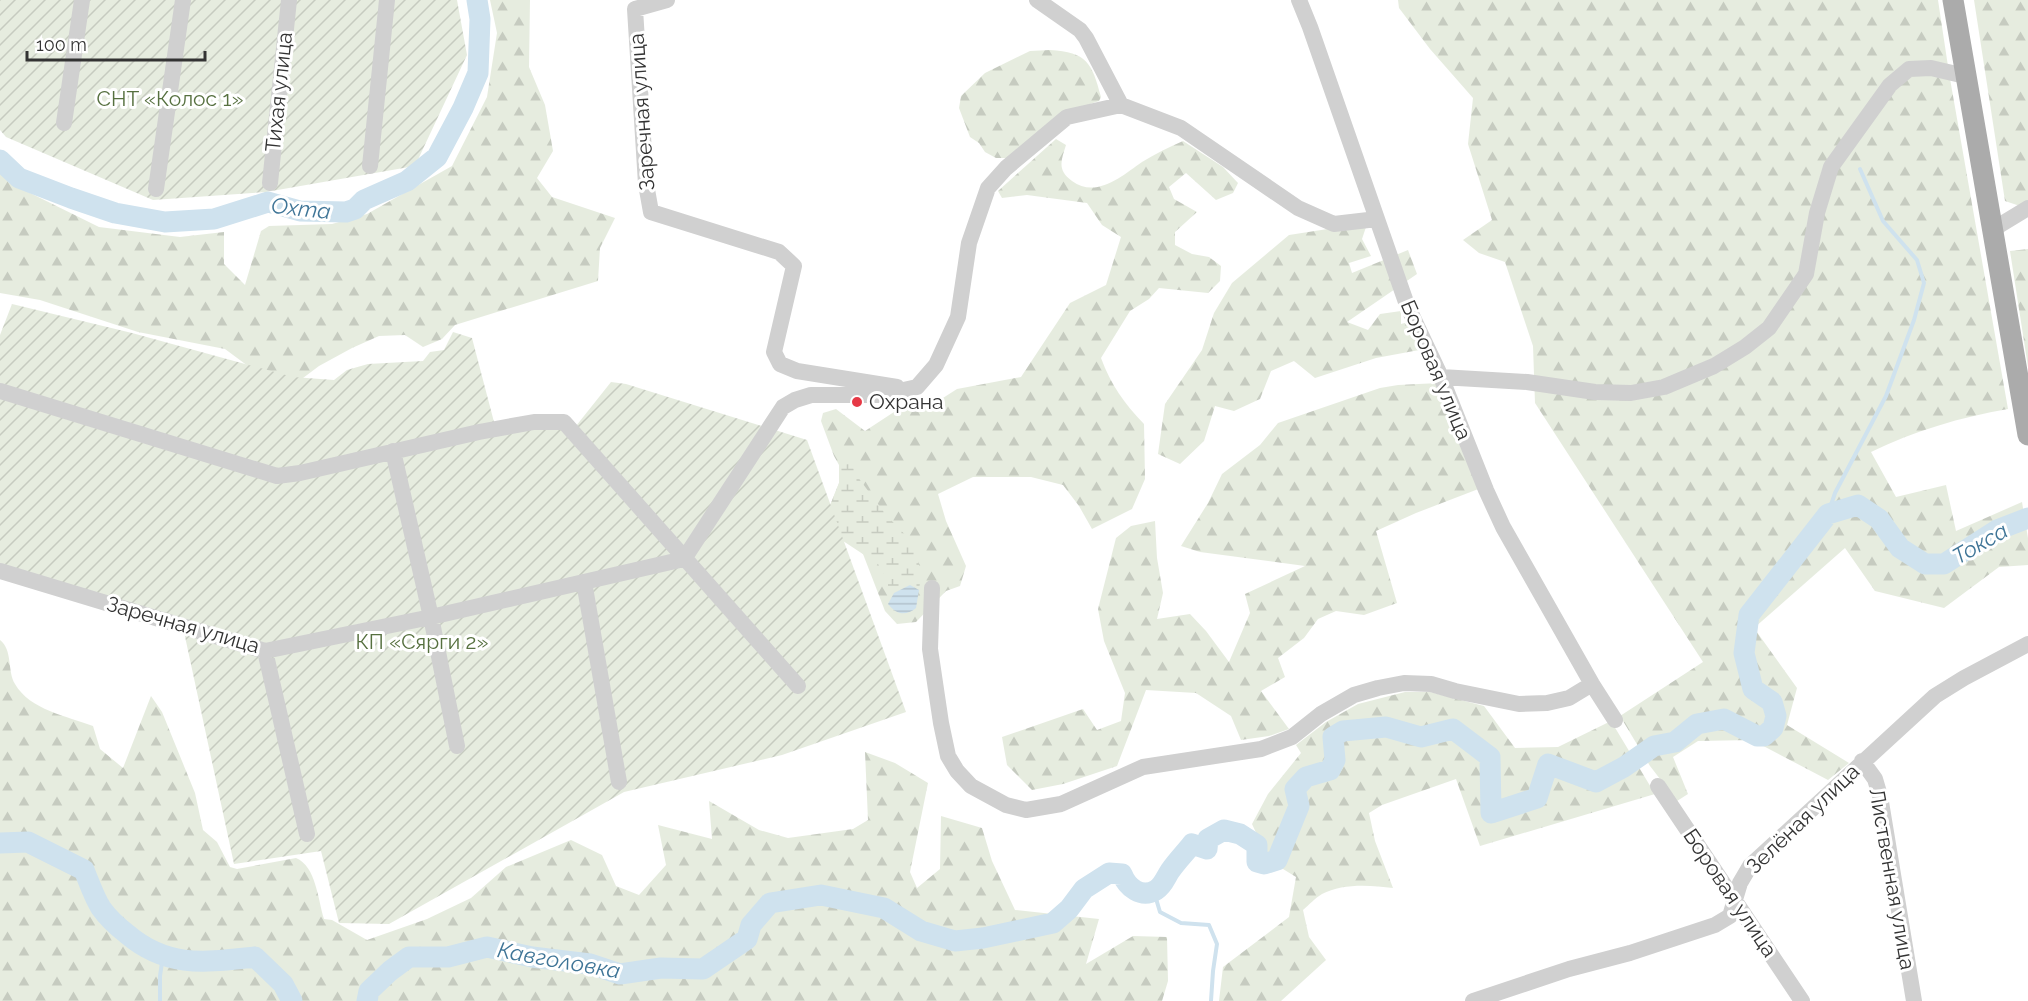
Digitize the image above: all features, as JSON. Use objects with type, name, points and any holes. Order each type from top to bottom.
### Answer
[{"type":"main road","points":[[1953,0],[2028,435]]},
{"type":"street","points":[[64,123],[82,0]]},
{"type":"street","points":[[156,189],[183,0]]},
{"type":"street","name":"Тихая улица","points":[[270,183],[289,0]]},
{"type":"street","points":[[370,166],[387,0]]},
{"type":"street","name":"Заречная улица","points":[[667,0],[635,9],[646,184],[651,212],[778,252],[794,266],[774,352],[777,361],[783,366],[797,372],[900,387],[917,387]]},
{"type":"street","points":[[1037,0],[1080,30],[1121,105]]},
{"type":"street","name":"Боровая улица","points":[[1299,0],[1407,305],[1441,377],[1486,490],[1503,527],[1592,684],[1615,720]]},
{"type":"street","points":[[1441,377],[1527,382],[1595,392],[1631,393],[1664,387],[1714,366],[1745,347],[1769,328],[1806,274],[1817,213],[1831,167],[1890,84],[1909,69],[1931,68],[1965,76]]},
{"type":"street","points":[[684,559],[783,407],[811,395],[881,395],[917,387],[936,365],[958,316],[969,243],[988,188],[1006,168],[1067,117],[1121,105],[1181,128],[1298,208],[1334,224],[1377,219]]},
{"type":"street","points":[[1993,231],[2028,208]]},
{"type":"street","points":[[0,391],[277,476],[534,422],[564,422],[798,686]]},
{"type":"street","points":[[393,451],[458,746]]},
{"type":"street","name":"Заречная улица","points":[[0,572],[265,651],[431,617],[684,559]]},
{"type":"street","points":[[584,582],[619,782]]},
{"type":"street","points":[[932,588],[930,650],[948,756],[957,771],[971,786],[1006,806],[1026,810],[1061,804],[1143,767],[1261,749],[1292,737],[1321,714],[1354,695],[1378,688],[1404,683],[1431,684],[1519,704],[1547,703],[1569,698],[1592,684]]},
{"type":"street","name":"Зелёная улица","points":[[1473,1001],[1715,925],[1730,916],[1740,883],[1750,866],[1862,761],[1935,696],[2028,644]]},
{"type":"street","points":[[265,651],[307,834]]},
{"type":"street","name":"Лиственная улица","points":[[1862,761],[1875,779],[1880,796],[1914,1001]]},
{"type":"street","name":"Боровая улица","points":[[1658,786],[1802,1001]]},
{"type":"green space","name":"СНТ «Колос 1»","points":[[0,0],[457,0],[467,55],[415,166],[266,192],[153,200],[6,137],[0,130]]},
{"type":"green space","points":[[490,0],[530,0],[529,67],[545,105],[553,151],[537,178],[552,197],[615,218],[600,248],[598,281],[455,325],[442,339],[423,347],[405,335],[379,336],[319,366],[303,378],[267,380],[225,349],[138,332],[40,300],[0,293],[0,170],[20,188],[99,227],[180,237],[224,232],[224,264],[245,285],[261,231],[269,226],[332,224],[367,214],[452,166],[487,97],[497,33]]},
{"type":"green space","points":[[1398,0],[1938,0],[2008,409],[1938,426],[1871,452],[1896,497],[1946,485],[1956,531],[2022,502],[2028,538],[2028,565],[1999,567],[1944,608],[1875,591],[1845,548],[1754,628],[1797,688],[1787,725],[1849,763],[1828,780],[1752,740],[1698,741],[1673,757],[1688,794],[1677,801],[1650,766],[1620,716],[1703,662],[1535,403],[1533,346],[1505,262],[1479,253],[1463,240],[1492,220],[1468,144],[1473,98],[1430,49],[1399,8]]},
{"type":"green space","points":[[1974,0],[2028,0],[2028,201],[2020,206],[2005,201]]},
{"type":"green space","points":[[1050,50],[1072,53],[1086,62],[1098,85],[1101,97],[1099,101],[1090,104],[1007,158],[996,158],[985,152],[979,143],[970,137],[959,108],[961,96],[985,73],[1030,51]]},
{"type":"green space","points":[[1056,139],[1066,145],[1062,161],[1064,173],[1072,181],[1090,188],[1108,184],[1152,156],[1183,141],[1223,167],[1238,183],[1233,193],[1216,200],[1186,173],[1169,187],[1174,199],[1197,212],[1175,232],[1175,245],[1192,254],[1209,257],[1221,266],[1220,281],[1208,293],[1159,288],[1149,299],[1130,311],[1101,358],[1119,393],[1144,424],[1145,479],[1132,509],[1092,529],[1079,506],[1063,485],[1031,477],[973,477],[938,494],[946,521],[966,566],[960,586],[946,591],[916,622],[897,624],[885,611],[863,554],[825,518],[839,483],[839,465],[821,421],[823,413],[836,409],[865,431],[894,412],[915,405],[932,405],[957,389],[1021,377],[1070,303],[1106,285],[1121,237],[1102,225],[1087,203],[1027,195],[1002,198],[998,191]]},
{"type":"green space","points":[[1347,226],[1366,227],[1362,239],[1371,256],[1349,263],[1352,273],[1408,250],[1417,274],[1347,322],[1368,330],[1380,314],[1401,311],[1401,324],[1416,320],[1430,348],[1376,358],[1315,378],[1294,361],[1271,371],[1260,399],[1234,411],[1215,406],[1204,441],[1180,464],[1158,454],[1165,404],[1202,350],[1214,313],[1232,283],[1289,235]]},
{"type":"green space","points":[[2028,249],[2028,367],[2010,251]]},
{"type":"green space","name":"КП «Сярги 2»","points":[[12,304],[132,333],[293,377],[334,380],[347,370],[368,364],[423,361],[430,352],[444,350],[453,332],[472,338],[494,422],[576,426],[611,382],[626,384],[807,440],[906,712],[782,755],[624,792],[389,924],[339,923],[321,851],[234,864],[181,618],[0,565],[0,335]]},
{"type":"green space","points":[[1439,383],[1481,488],[1376,531],[1397,603],[1364,615],[1336,611],[1318,619],[1304,638],[1278,658],[1285,677],[1261,691],[1289,729],[1269,736],[1241,740],[1231,716],[1196,693],[1146,690],[1117,766],[1063,784],[1032,790],[1007,765],[1002,737],[1083,709],[1097,730],[1121,721],[1125,693],[1104,641],[1098,609],[1116,538],[1131,526],[1155,521],[1157,558],[1163,593],[1157,619],[1190,614],[1229,662],[1250,613],[1245,594],[1305,566],[1200,552],[1181,546],[1208,503],[1222,474],[1260,445],[1278,423],[1380,388]]},
{"type":"green space","points":[[851,464],[887,516],[915,545],[921,575],[919,590],[910,585],[894,593],[888,604],[888,581],[878,564],[837,537],[825,518],[839,483],[840,465]]},
{"type":"green space","points":[[0,640],[7,649],[15,684],[22,693],[39,706],[93,726],[100,749],[123,768],[151,696],[162,712],[195,793],[203,830],[217,842],[230,867],[237,869],[296,858],[303,862],[312,876],[324,919],[332,920],[367,940],[427,919],[471,898],[506,867],[571,840],[602,855],[616,886],[639,895],[666,865],[658,825],[712,839],[709,801],[759,830],[788,838],[853,829],[868,820],[865,752],[895,763],[928,783],[910,872],[917,888],[940,869],[941,816],[982,828],[992,861],[1015,910],[1099,919],[1086,964],[1133,936],[1167,937],[1168,981],[1162,1001],[0,1001]]},
{"type":"green space","points":[[1405,692],[1430,692],[1484,706],[1515,748],[1558,747],[1611,721],[1655,794],[1480,846],[1456,779],[1382,805],[1369,813],[1375,841],[1393,888],[1347,886],[1338,888],[1322,894],[1303,910],[1309,937],[1326,960],[1281,1001],[1219,1001],[1223,967],[1289,917],[1296,877],[1265,858],[1262,845],[1252,824],[1268,794],[1301,753],[1296,745],[1326,722],[1358,704]]},
{"type":"water","points":[[910,585],[919,590],[916,608],[908,613],[897,612],[888,604],[894,593]]},
{"type":"waterway","name":"Охта","points":[[0,160],[19,178],[71,198],[115,213],[165,222],[214,219],[268,202],[300,211],[346,212],[355,209],[364,200],[407,181],[437,157],[463,108],[478,73],[480,19],[477,0]]},
{"type":"waterway","points":[[1828,514],[1835,493],[1886,396],[1914,320],[1924,283],[1917,260],[1883,221],[1860,169]]},
{"type":"waterway","name":"Кавголовка","points":[[367,1001],[369,991],[409,957],[448,957],[487,947],[532,957],[590,964],[620,974],[661,968],[703,969],[747,939],[751,925],[770,903],[821,895],[884,908],[921,931],[955,941],[983,938],[1053,923],[1069,909],[1084,889],[1109,873],[1122,874],[1127,883],[1140,892],[1156,890],[1192,844],[1207,849],[1208,839],[1224,830],[1240,834],[1257,845],[1257,862],[1264,864],[1277,860],[1299,806],[1295,789],[1306,777],[1330,770],[1335,760],[1333,737],[1343,731],[1386,727],[1421,737],[1453,729],[1490,757],[1491,813],[1537,798],[1548,764],[1596,782],[1624,767],[1654,746],[1675,742],[1697,724],[1724,719],[1757,736],[1764,736],[1773,728],[1776,716],[1772,702],[1753,689],[1744,653],[1749,615],[1828,514],[1858,505],[1879,519],[1900,548],[1925,564],[1944,564],[1997,530],[2028,518]]},
{"type":"waterway","name":"Кавголовка","points":[[0,843],[28,842],[84,870],[104,912],[142,945],[173,958],[188,960],[255,957],[283,984],[292,1001]]},
{"type":"waterway","points":[[1154,892],[1160,912],[1181,923],[1209,925],[1217,944],[1211,1001]]},
{"type":"waterway","points":[[160,1001],[163,956]]},
{"type":"place","name":"Охрана","points":[[857,402]]},
{"type":"water label","name":"Токса","points":[[1980,543]]}]
